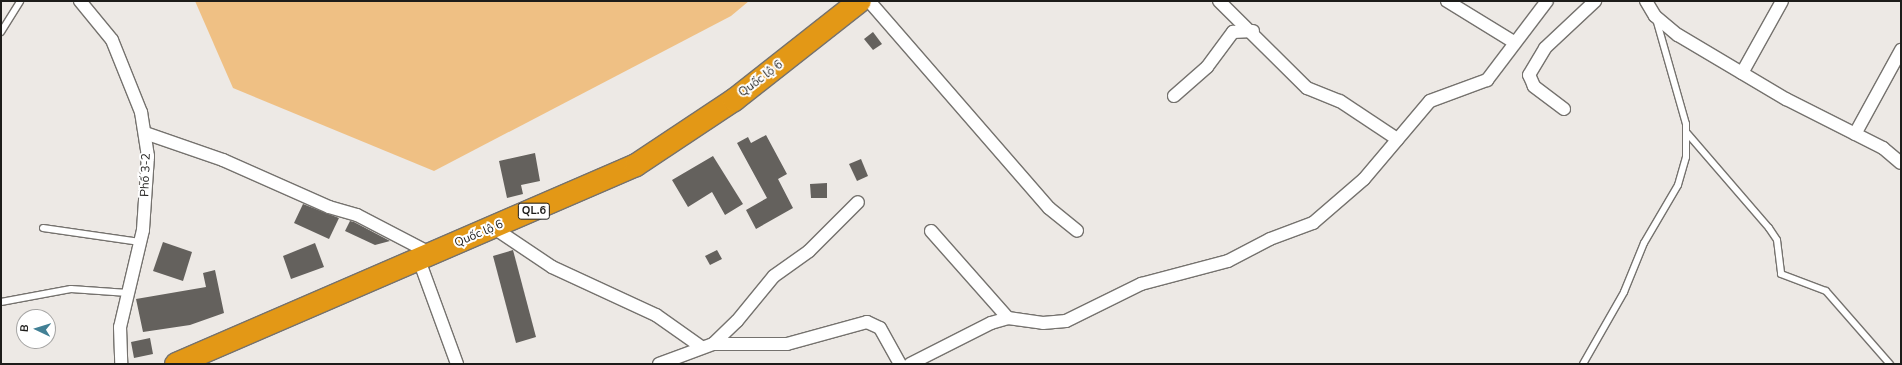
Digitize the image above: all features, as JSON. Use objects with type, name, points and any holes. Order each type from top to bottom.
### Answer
[{"type":"highway","name":"Quốc lộ 6","points":[[176,364],[602,181],[659,151],[769,74],[860,1]]},
{"type":"street","name":"Phố 3-2","points":[[80,1],[112,40],[141,112],[148,156],[140,242],[120,328],[121,364]]},
{"type":"street","points":[[869,1],[1049,208],[1077,231]]},
{"type":"street","points":[[1219,1],[1253,31],[1307,88],[1340,101],[1397,139]]},
{"type":"street","points":[[1447,1],[1514,42]]},
{"type":"street","points":[[910,364],[959,338],[1008,318],[1043,323],[1066,321],[1153,280],[1219,264],[1270,239],[1302,228],[1324,215],[1364,179],[1430,101],[1487,80],[1514,42],[1547,1]]},
{"type":"street","points":[[1564,109],[1534,86],[1529,75],[1545,48],[1595,1]]},
{"type":"street","points":[[1646,1],[1655,16],[1678,35],[1742,73],[1883,148],[1901,163]]},
{"type":"street","points":[[1742,73],[1782,1]]},
{"type":"street","points":[[1174,96],[1207,67],[1232,32],[1253,31]]},
{"type":"street","points":[[1855,134],[1901,50]]},
{"type":"street","points":[[145,133],[223,160],[329,208],[357,215],[425,257],[457,364]]},
{"type":"street","points":[[713,344],[737,321],[774,276],[809,251],[858,202]]},
{"type":"street","points":[[494,228],[565,274],[656,316],[700,346]]},
{"type":"street","points":[[931,231],[1008,318]]},
{"type":"street","points":[[660,364],[700,346],[713,344],[787,344],[867,322],[880,328],[900,364]]},
{"type":"lane","points":[[1,32],[20,1]]},
{"type":"lane","points":[[1583,364],[1624,292],[1644,242],[1678,185],[1686,157],[1686,133],[1655,16]]},
{"type":"lane","points":[[1686,133],[1769,228],[1777,240],[1781,274],[1826,291],[1890,364]]},
{"type":"lane","points":[[43,228],[140,242]]},
{"type":"lane","points":[[1,302],[71,289],[128,293]]},
{"type":"shaded area","points":[[195,1],[749,1],[731,16],[434,171],[233,88]]},
{"type":"building","points":[[873,32],[882,44],[873,50],[864,39]]},
{"type":"building","points":[[766,135],[787,174],[778,179],[793,208],[756,229],[746,210],[767,198],[737,143],[748,137],[751,143]]},
{"type":"building","points":[[535,153],[540,181],[521,185],[523,194],[507,198],[499,161]]},
{"type":"building","points":[[713,156],[743,204],[725,215],[712,192],[688,207],[672,180]]},
{"type":"building","points":[[861,159],[868,176],[857,181],[849,164]]},
{"type":"building","points":[[827,183],[827,198],[811,198],[810,184]]},
{"type":"building","points":[[303,204],[339,218],[329,239],[294,223]]},
{"type":"building","points":[[350,221],[390,241],[375,245],[345,231]]},
{"type":"building","points":[[163,242],[192,252],[183,281],[153,271]]},
{"type":"building","points":[[315,243],[324,267],[291,279],[283,256]]},
{"type":"building","points":[[513,250],[536,337],[516,343],[493,256]]},
{"type":"building","points":[[717,250],[722,259],[710,265],[705,256]]},
{"type":"building","points":[[215,270],[224,313],[190,325],[143,332],[136,299],[206,287],[203,273]]},
{"type":"building","points":[[150,338],[153,354],[134,358],[131,342]]}]
